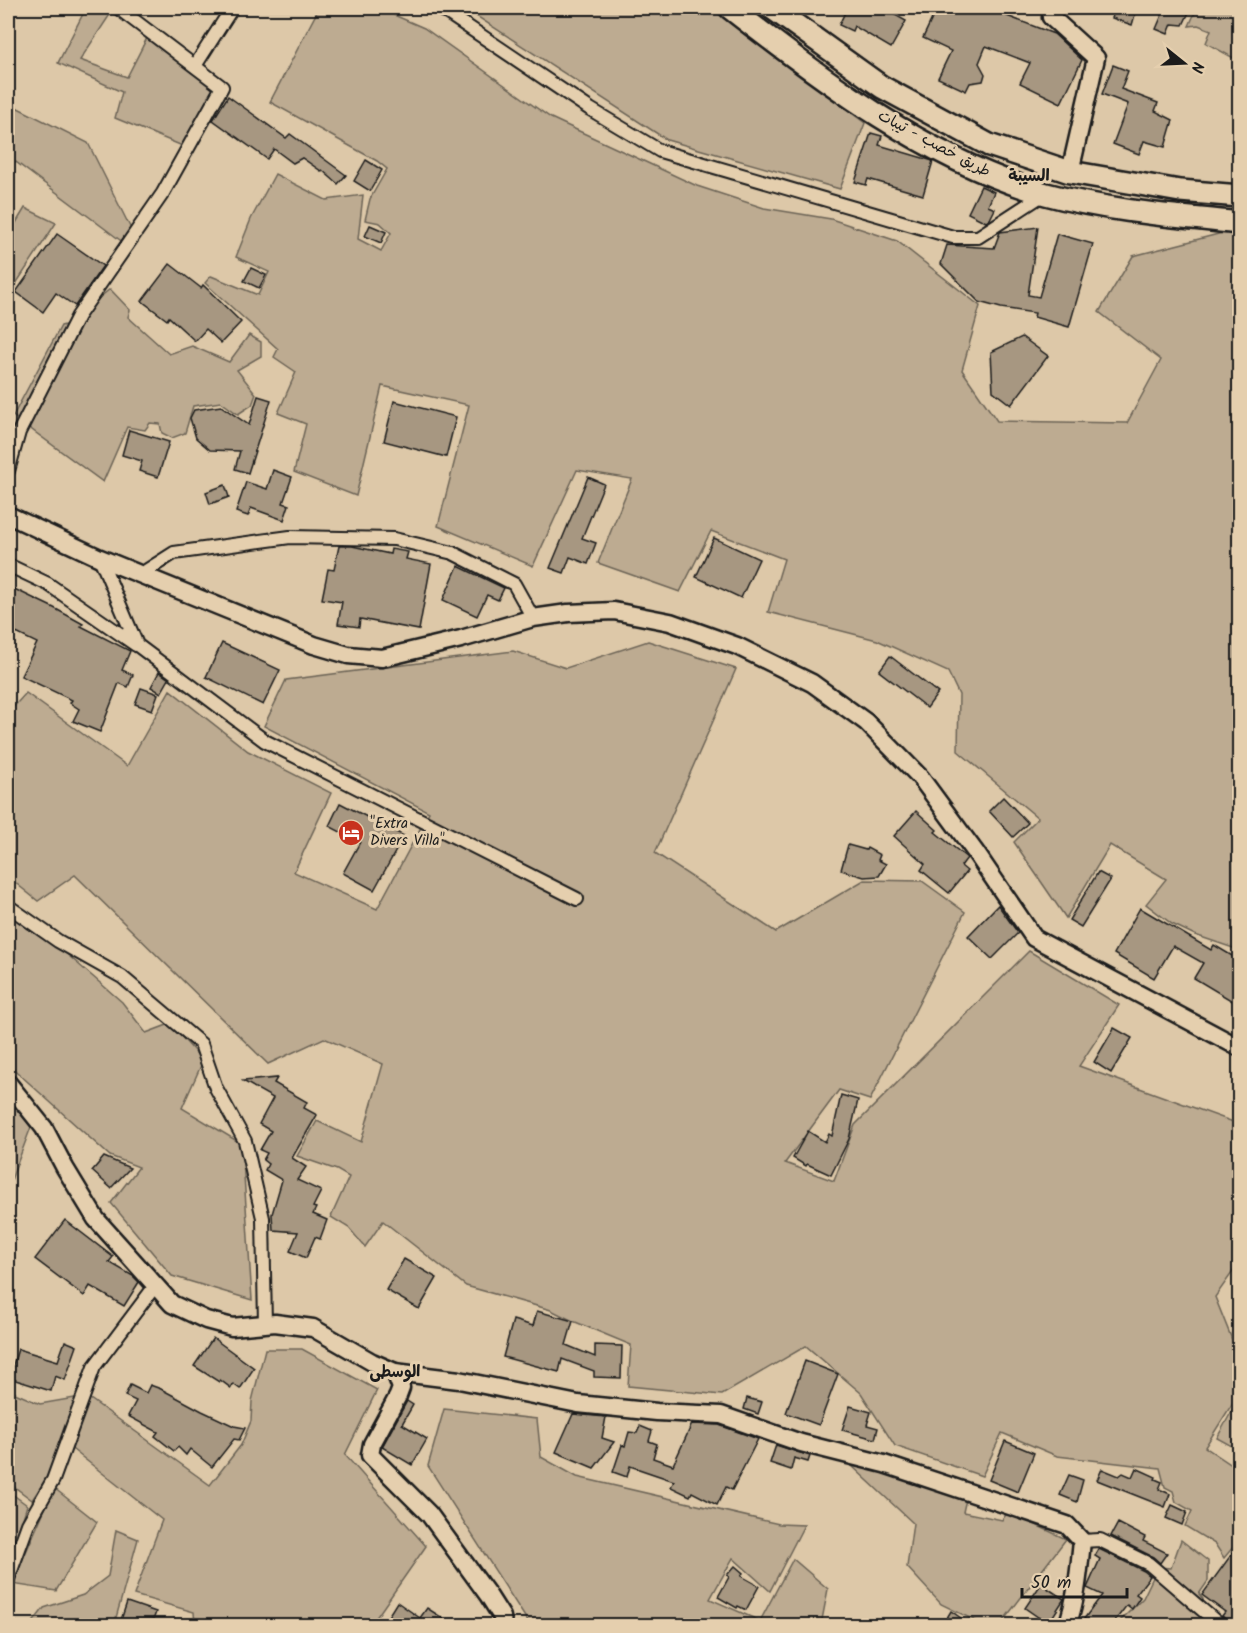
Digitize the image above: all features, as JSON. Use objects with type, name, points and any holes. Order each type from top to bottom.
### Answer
[{"type":"highway","name":"طريق خصب - تيبات","points":[[729,8],[857,102],[966,164],[1044,194],[1105,207],[1239,223]]},
{"type":"highway","name":"طريق خصب - تيبات","points":[[772,8],[882,87],[989,145],[1071,172],[1180,191],[1239,196]]},
{"type":"street","points":[[8,471],[19,432],[78,316],[163,193],[222,87],[118,8]]},
{"type":"street","points":[[195,66],[232,8]]},
{"type":"street","points":[[440,8],[590,109],[660,151],[953,237],[978,237],[1044,194]]},
{"type":"street","points":[[1054,8],[1051,17],[1096,58],[1071,172]]},
{"type":"street","points":[[8,515],[100,558],[314,645],[348,655],[382,658],[461,639],[533,618],[568,613],[614,611],[670,621],[737,646],[812,683],[866,722],[920,777],[1034,938],[1239,1048]]},
{"type":"street","points":[[141,574],[174,553],[186,551],[290,537],[394,539],[453,553],[514,584],[533,618]]},
{"type":"street","points":[[100,558],[137,645]]},
{"type":"street","points":[[8,565],[48,584],[137,645],[265,741],[577,899]]},
{"type":"street","points":[[8,906],[58,940],[122,977],[201,1044],[216,1088],[244,1141],[262,1218],[265,1324]]},
{"type":"street","points":[[8,1083],[44,1128],[96,1219],[172,1304],[206,1320],[232,1327],[275,1323],[313,1328],[372,1362],[395,1372],[459,1380],[578,1404],[657,1412],[721,1415],[801,1443],[884,1464],[1067,1525],[1082,1541]]},
{"type":"street","points":[[8,1579],[28,1524],[53,1480],[94,1367],[155,1286]]},
{"type":"street","points":[[395,1372],[401,1388],[372,1444],[370,1455],[429,1515],[488,1595],[502,1617],[503,1626]]},
{"type":"street","points":[[1082,1541],[1100,1540],[1149,1564],[1221,1626]]},
{"type":"street","points":[[1067,1626],[1072,1612],[1082,1541]]},
{"type":"shaded area","points":[[86,8],[113,10],[80,60],[127,77],[148,36],[214,87],[185,147],[115,118],[122,92],[58,63]]},
{"type":"shaded area","points":[[319,8],[378,8],[424,28],[551,118],[697,186],[764,208],[831,219],[897,241],[980,306],[962,370],[997,421],[1127,423],[1161,360],[1099,312],[1133,256],[1234,230],[1239,231],[1239,950],[1195,935],[1172,924],[1146,904],[1166,879],[1110,845],[1066,918],[1014,842],[1038,818],[958,751],[959,695],[948,672],[877,640],[768,612],[784,559],[711,531],[680,592],[598,563],[632,479],[577,470],[533,566],[438,526],[469,405],[382,386],[356,496],[294,472],[306,424],[278,413],[296,372],[274,357],[278,349],[205,283],[211,276],[258,295],[269,272],[236,257],[251,219],[275,174],[326,200],[363,195],[358,239],[381,251],[391,233],[380,223],[365,220],[370,199],[387,169],[377,161],[270,102]]},
{"type":"shaded area","points":[[464,8],[711,8],[865,123],[840,189],[667,140]]},
{"type":"shaded area","points":[[1197,8],[1239,8],[1239,61],[1206,43],[1211,30],[1198,25],[1189,26]]},
{"type":"shaded area","points":[[8,103],[88,143],[131,229],[128,246],[8,156]]},
{"type":"shaded area","points":[[25,208],[56,223],[8,296],[8,236]]},
{"type":"shaded area","points":[[110,289],[130,310],[128,317],[169,354],[192,346],[229,362],[249,335],[261,342],[261,356],[237,370],[256,394],[252,405],[238,414],[221,402],[193,406],[185,433],[172,438],[162,433],[160,424],[150,423],[145,430],[127,427],[103,482],[13,416],[61,326],[69,324],[54,378],[87,308]]},
{"type":"shaded area","points":[[648,641],[736,669],[655,853],[776,932],[864,880],[922,881],[965,912],[870,1100],[839,1090],[785,1163],[834,1181],[855,1125],[1029,951],[1119,1005],[1079,1066],[1239,1124],[1239,1263],[1215,1297],[1239,1357],[1239,1393],[1205,1447],[1239,1470],[1239,1540],[1224,1558],[1215,1544],[1185,1526],[1192,1511],[1176,1502],[1173,1491],[1165,1487],[1160,1468],[1057,1456],[1002,1433],[982,1476],[895,1446],[861,1393],[806,1346],[722,1395],[628,1386],[631,1345],[551,1310],[466,1286],[383,1221],[365,1247],[349,1228],[331,1217],[349,1177],[337,1170],[297,1156],[317,1121],[361,1142],[383,1064],[324,1038],[268,1064],[75,875],[38,901],[8,877],[8,713],[26,693],[127,766],[170,690],[248,751],[331,793],[294,872],[377,909],[429,812],[264,726],[286,680],[513,651],[566,668]]},
{"type":"shaded area","points":[[8,908],[31,923],[122,1002],[146,1033],[170,1024],[203,1061],[182,1108],[242,1144],[252,1300],[172,1276],[111,1203],[139,1167],[110,1156],[8,1064]]},
{"type":"shaded area","points":[[8,1097],[31,1127],[8,1188]]},
{"type":"shaded area","points":[[265,1349],[302,1349],[377,1390],[345,1455],[426,1546],[371,1625],[195,1625],[194,1612],[134,1595],[162,1520],[68,1446],[32,1500],[8,1482],[8,1390],[40,1404],[86,1396],[210,1485],[241,1445],[251,1421],[252,1401]]},
{"type":"shaded area","points":[[444,1409],[537,1419],[541,1457],[577,1477],[779,1524],[804,1525],[770,1591],[733,1558],[710,1599],[760,1621],[793,1559],[828,1589],[821,1625],[530,1625],[428,1466]]},
{"type":"shaded area","points":[[1233,1409],[1239,1410],[1239,1450],[1217,1438]]},
{"type":"shaded area","points":[[837,1452],[966,1499],[963,1512],[1002,1520],[1008,1512],[1066,1539],[1000,1625],[984,1625],[941,1604],[907,1567],[913,1523]]},
{"type":"shaded area","points":[[54,1488],[97,1522],[56,1591],[12,1584]]},
{"type":"shaded area","points":[[8,1491],[27,1505],[8,1569]]},
{"type":"shaded area","points":[[116,1530],[138,1539],[114,1625],[31,1625],[44,1608],[83,1595],[108,1576]]},
{"type":"shaded area","points":[[1181,1540],[1208,1561],[1208,1581],[1199,1594],[1203,1599],[1203,1605],[1227,1625],[1115,1626],[1143,1598],[1158,1567],[1171,1568]]},
{"type":"building","points":[[847,8],[883,8],[906,21],[891,48],[854,26],[852,31],[839,25]]},
{"type":"building","points":[[937,8],[1010,8],[1007,16],[1054,34],[1082,60],[1061,103],[1020,83],[1030,63],[986,46],[979,63],[985,74],[983,81],[970,83],[966,91],[938,78],[951,51],[923,38]]},
{"type":"building","points":[[1115,8],[1137,8],[1132,25],[1112,18]]},
{"type":"building","points":[[1165,8],[1191,8],[1183,25],[1172,24],[1168,34],[1156,29]]},
{"type":"building","points":[[1113,65],[1128,71],[1121,89],[1158,103],[1155,111],[1173,120],[1165,147],[1144,141],[1139,154],[1113,144],[1128,104],[1102,94]]},
{"type":"building","points":[[228,96],[286,138],[290,134],[346,175],[338,184],[322,170],[302,158],[293,163],[274,149],[267,159],[213,120]]},
{"type":"building","points":[[871,133],[882,136],[879,145],[933,161],[923,195],[868,179],[866,185],[855,182]]},
{"type":"building","points":[[366,160],[382,170],[370,191],[354,181]]},
{"type":"building","points":[[981,186],[994,192],[988,206],[995,209],[986,222],[968,213]]},
{"type":"building","points":[[370,225],[386,232],[381,243],[365,236]]},
{"type":"building","points":[[1038,227],[1028,295],[1039,297],[1057,234],[1093,244],[1069,327],[1034,317],[1035,313],[979,302],[941,264],[947,245],[994,248],[1000,232]]},
{"type":"building","points":[[57,234],[103,266],[75,306],[56,293],[43,312],[16,292]]},
{"type":"building","points":[[170,264],[201,288],[203,285],[241,322],[221,343],[206,329],[195,341],[169,317],[167,320],[142,301]]},
{"type":"building","points":[[251,268],[266,275],[259,288],[244,281]]},
{"type":"building","points":[[1022,337],[1048,356],[1011,405],[993,391],[991,352]]},
{"type":"building","points":[[258,396],[271,400],[248,473],[235,469],[240,451],[210,450],[196,438],[190,418],[194,410],[221,406],[249,425]]},
{"type":"building","points":[[394,401],[456,417],[446,457],[384,441]]},
{"type":"building","points":[[129,430],[169,442],[158,477],[139,471],[142,461],[122,455]]},
{"type":"building","points":[[273,470],[292,477],[283,503],[289,505],[284,520],[251,508],[248,516],[236,512],[246,482],[267,489]]},
{"type":"building","points":[[588,477],[604,484],[582,538],[596,543],[588,564],[570,557],[564,573],[550,568]]},
{"type":"building","points":[[225,485],[229,497],[210,504],[206,492]]},
{"type":"building","points":[[714,538],[759,559],[741,598],[696,577]]},
{"type":"building","points":[[339,546],[352,546],[390,554],[391,549],[408,552],[406,559],[431,564],[419,630],[360,619],[359,627],[338,624],[342,602],[322,599],[328,569],[334,570]]},
{"type":"building","points":[[458,566],[504,588],[498,600],[487,595],[477,616],[443,600]]},
{"type":"building","points":[[8,586],[54,608],[83,624],[81,626],[130,651],[122,670],[133,675],[128,687],[119,683],[100,732],[73,721],[79,709],[70,703],[72,700],[21,676],[37,643],[8,629]]},
{"type":"building","points":[[222,643],[280,670],[263,705],[206,677]]},
{"type":"building","points":[[890,656],[938,693],[927,708],[879,671]]},
{"type":"building","points":[[159,672],[169,679],[161,693],[151,687]]},
{"type":"building","points":[[141,688],[158,694],[152,710],[135,704]]},
{"type":"building","points":[[1003,797],[1028,823],[1013,837],[989,811]]},
{"type":"building","points":[[340,803],[404,836],[374,890],[343,873],[360,842],[329,826]]},
{"type":"building","points":[[916,811],[937,830],[935,832],[967,858],[961,866],[967,871],[949,893],[921,870],[925,864],[894,836]]},
{"type":"building","points":[[848,845],[866,850],[867,848],[880,855],[878,860],[886,864],[879,876],[864,877],[841,870]]},
{"type":"building","points":[[1098,872],[1111,879],[1081,927],[1069,920]]},
{"type":"building","points":[[998,905],[1018,933],[992,959],[968,936]]},
{"type":"building","points":[[1140,908],[1211,950],[1214,945],[1239,960],[1239,1005],[1194,978],[1203,963],[1173,946],[1154,978],[1114,954]]},
{"type":"building","points":[[1114,1028],[1132,1038],[1111,1073],[1094,1062]]},
{"type":"building","points":[[277,1078],[274,1083],[307,1102],[304,1108],[317,1115],[292,1158],[306,1167],[297,1180],[321,1191],[313,1207],[316,1208],[313,1214],[327,1220],[320,1239],[315,1237],[306,1258],[290,1251],[298,1232],[273,1230],[272,1214],[282,1180],[265,1170],[268,1164],[263,1160],[267,1153],[260,1150],[271,1131],[259,1124],[273,1098],[243,1081]]},
{"type":"building","points":[[841,1095],[858,1100],[849,1139],[831,1175],[807,1164],[806,1166],[793,1158],[808,1131],[825,1142],[829,1134],[832,1136]]},
{"type":"building","points":[[104,1157],[130,1168],[111,1188],[92,1171]]},
{"type":"building","points":[[65,1220],[113,1257],[109,1262],[139,1282],[124,1306],[90,1286],[84,1296],[35,1259]]},
{"type":"building","points":[[404,1259],[437,1278],[419,1309],[386,1290]]},
{"type":"building","points":[[537,1311],[573,1321],[566,1345],[595,1357],[595,1345],[622,1346],[621,1378],[594,1377],[594,1371],[562,1359],[559,1372],[503,1357],[513,1320],[533,1326]]},
{"type":"building","points":[[213,1338],[254,1368],[240,1389],[233,1384],[231,1388],[220,1380],[219,1382],[194,1366]]},
{"type":"building","points":[[65,1341],[77,1346],[65,1380],[55,1376],[51,1391],[9,1378],[18,1349],[58,1361]]},
{"type":"building","points":[[805,1361],[838,1374],[819,1425],[786,1413]]},
{"type":"building","points":[[130,1385],[146,1393],[150,1385],[161,1389],[234,1426],[245,1428],[239,1440],[234,1439],[212,1467],[190,1449],[186,1455],[178,1447],[174,1451],[155,1436],[158,1432],[128,1416],[136,1401],[125,1396]]},
{"type":"building","points":[[747,1398],[762,1402],[758,1414],[744,1409]]},
{"type":"building","points":[[407,1401],[413,1405],[402,1424],[427,1439],[412,1465],[382,1447]]},
{"type":"building","points":[[850,1406],[871,1412],[867,1425],[878,1428],[875,1439],[842,1430]]},
{"type":"building","points":[[573,1414],[606,1417],[602,1438],[614,1442],[594,1468],[556,1452]]},
{"type":"building","points":[[692,1424],[719,1425],[758,1439],[732,1490],[726,1487],[717,1505],[692,1492],[690,1496],[671,1487],[674,1481],[630,1466],[627,1477],[613,1472],[629,1432],[637,1433],[640,1426],[652,1431],[649,1441],[657,1444],[653,1458],[673,1465]]},
{"type":"building","points":[[1005,1441],[1034,1453],[1018,1492],[989,1480]]},
{"type":"building","points":[[776,1445],[810,1456],[808,1462],[794,1458],[791,1470],[770,1463]]},
{"type":"building","points":[[1136,1468],[1162,1482],[1159,1489],[1170,1494],[1165,1507],[1097,1480],[1102,1469],[1119,1476],[1123,1473],[1132,1477]]},
{"type":"building","points":[[1069,1475],[1083,1480],[1077,1502],[1060,1495]]},
{"type":"building","points":[[1172,1505],[1187,1512],[1182,1525],[1166,1518]]},
{"type":"building","points":[[1118,1523],[1145,1537],[1143,1541],[1167,1553],[1160,1563],[1153,1557],[1111,1536]]},
{"type":"building","points":[[1239,1544],[1239,1626],[1234,1626],[1222,1616],[1225,1612],[1202,1595]]},
{"type":"building","points":[[1099,1549],[1150,1576],[1136,1594],[1140,1597],[1132,1609],[1127,1605],[1111,1626],[1092,1626],[1084,1619],[1102,1595],[1087,1588],[1100,1559],[1095,1556]]},
{"type":"building","points":[[735,1566],[743,1573],[741,1576],[759,1586],[746,1610],[738,1606],[737,1608],[718,1597],[729,1577],[727,1575]]},
{"type":"building","points":[[1041,1584],[1064,1599],[1048,1624],[1025,1608]]},
{"type":"building","points":[[127,1602],[156,1612],[151,1626],[119,1626]]},
{"type":"building","points":[[397,1602],[420,1618],[427,1608],[455,1626],[382,1626]]},
{"type":"building","points":[[951,1611],[972,1626],[942,1626]]},
{"type":"place","name":"\"Extra Divers Villa\"","points":[[351,833]]},
{"type":"district","name":"السيبة","points":[[1029,176]]},
{"type":"district","name":"الوسطى","points":[[395,1372]]}]
